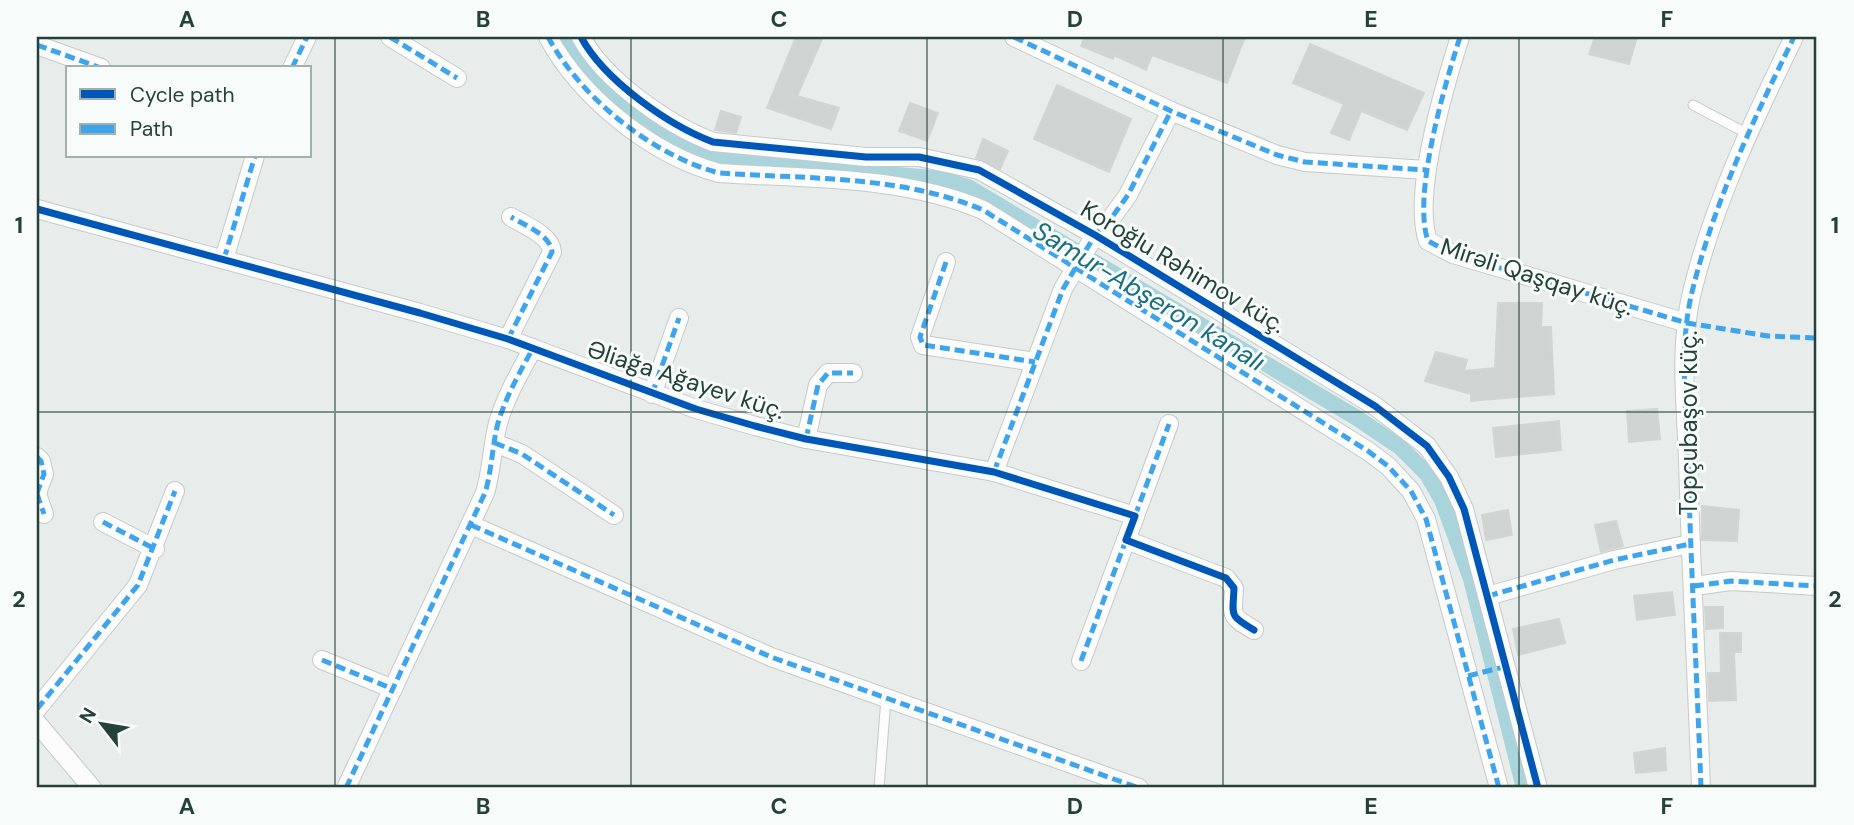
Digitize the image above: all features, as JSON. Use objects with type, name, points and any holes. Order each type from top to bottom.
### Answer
[{"type":"street","points":[[293,66],[307,37]]},
{"type":"street","points":[[390,37],[457,78]]},
{"type":"street","points":[[548,37],[579,85],[653,143],[693,166],[719,173],[900,187],[934,193],[983,210],[1347,437],[1388,466],[1410,491],[1426,519],[1499,788]]},
{"type":"street","name":"Koroğlu Rəhimov küç.","points":[[581,37],[626,89],[690,133],[713,142],[866,157],[919,157],[958,163],[1003,182],[1375,406],[1426,446],[1444,468],[1464,509],[1538,788]]},
{"type":"street","points":[[1014,37],[1171,111],[1265,150],[1305,162],[1426,170]]},
{"type":"street","name":"Mirəli Qaşqay küç.","points":[[1460,37],[1426,170],[1423,229],[1427,241],[1437,248],[1687,323]]},
{"type":"street","name":"Topçubaşov küç.","points":[[1701,788],[1694,586],[1690,544],[1687,323],[1692,291],[1746,133],[1794,37]]},
{"type":"street","points":[[37,45],[95,66]]},
{"type":"street","points":[[994,472],[1053,312],[1075,266],[1095,235],[1128,195],[1171,111]]},
{"type":"street","points":[[223,259],[255,158]]},
{"type":"street","name":"Əliağa Ağayev küç.","points":[[37,209],[508,339],[652,394],[806,439],[994,472],[1135,516]]},
{"type":"street","points":[[508,339],[552,252],[547,239],[511,217]]},
{"type":"street","points":[[946,262],[920,337],[923,345],[1035,362]]},
{"type":"street","points":[[652,394],[678,318]]},
{"type":"street","points":[[346,788],[471,525],[489,481],[495,443],[506,403],[533,348]]},
{"type":"street","points":[[806,439],[818,384],[828,373],[853,373]]},
{"type":"street","points":[[1081,661],[1169,424]]},
{"type":"street","points":[[495,443],[522,454],[614,515]]},
{"type":"street","points":[[37,457],[41,461],[44,474],[37,494],[44,514]]},
{"type":"street","points":[[37,709],[138,585],[155,549],[175,491]]},
{"type":"street","points":[[103,522],[155,549]]},
{"type":"street","points":[[471,525],[771,657],[886,698],[1098,782],[1139,788]]},
{"type":"street","points":[[1126,540],[1226,578],[1234,588],[1234,618],[1254,629]]},
{"type":"street","points":[[1488,596],[1614,560],[1690,544]]},
{"type":"street","points":[[1694,586],[1731,581],[1817,586]]},
{"type":"street","points":[[322,660],[393,690]]},
{"type":"street","points":[[37,723],[92,788]]},
{"type":"lane","points":[[1693,105],[1746,133]]},
{"type":"lane","points":[[879,788],[886,698]]},
{"type":"building","points":[[796,37],[823,37],[797,96],[839,108],[831,129],[767,108]]},
{"type":"building","points":[[1085,37],[1245,37],[1227,83],[1152,55],[1146,70],[1114,55],[1113,59],[1081,46]]},
{"type":"building","points":[[1595,37],[1637,37],[1629,64],[1589,54]]},
{"type":"building","points":[[1310,44],[1424,93],[1407,130],[1361,111],[1349,140],[1331,133],[1344,104],[1293,83]]},
{"type":"building","points":[[1057,85],[1131,119],[1109,172],[1034,139]]},
{"type":"building","points":[[910,103],[938,113],[927,141],[899,131]]},
{"type":"building","points":[[721,111],[741,117],[736,133],[715,130]]},
{"type":"building","points":[[983,139],[1008,151],[1000,169],[976,158]]},
{"type":"building","points":[[1498,303],[1542,303],[1541,327],[1551,327],[1554,394],[1471,401],[1471,394],[1425,381],[1436,352],[1467,360],[1464,371],[1495,368]]},
{"type":"building","points":[[1657,409],[1660,439],[1629,442],[1627,411]]},
{"type":"building","points":[[1559,421],[1561,450],[1496,457],[1493,428]]},
{"type":"building","points":[[1702,506],[1739,510],[1737,541],[1702,540]]},
{"type":"building","points":[[1508,510],[1512,535],[1486,540],[1482,515]]},
{"type":"building","points":[[1616,521],[1623,546],[1601,552],[1595,525]]},
{"type":"building","points":[[1672,592],[1675,615],[1637,620],[1634,596]]},
{"type":"building","points":[[1705,607],[1723,607],[1723,628],[1706,629]]},
{"type":"building","points":[[1559,619],[1565,643],[1518,655],[1513,629]]},
{"type":"building","points":[[1720,633],[1741,633],[1741,652],[1734,652],[1736,700],[1709,701],[1708,673],[1721,673]]},
{"type":"building","points":[[1665,748],[1666,770],[1636,773],[1634,753]]},
{"type":"waterway","name":"Samur-Abşeron kanalı","points":[[566,37],[580,58],[614,97],[656,130],[678,142],[726,160],[943,179],[968,187],[1357,418],[1400,447],[1427,474],[1442,500],[1471,579],[1524,788]]},
{"type":"marked path","points":[[293,66],[307,37]]},
{"type":"marked path","points":[[390,37],[457,78]]},
{"type":"marked path","points":[[548,37],[562,60],[599,102],[644,138],[669,153],[719,173],[886,184],[919,190],[983,210],[1388,466],[1411,491],[1426,519],[1499,788]]},
{"type":"marked path","points":[[1014,37],[1171,111],[1277,155],[1305,162],[1426,170]]},
{"type":"marked path","points":[[1460,37],[1446,82],[1427,169],[1424,221],[1428,241],[1453,254],[1687,323],[1768,336],[1817,338]]},
{"type":"marked path","points":[[1701,788],[1684,376],[1688,312],[1701,259],[1723,193],[1794,37]]},
{"type":"marked path","points":[[37,45],[95,66]]},
{"type":"marked path","points":[[994,472],[1063,289],[1095,235],[1128,195],[1171,111]]},
{"type":"marked path","points":[[224,259],[254,158]]},
{"type":"marked path","points":[[508,339],[552,252],[547,240],[511,217]]},
{"type":"marked path","points":[[946,262],[920,337],[923,345],[1035,362]]},
{"type":"marked path","points":[[652,394],[679,318]]},
{"type":"marked path","points":[[346,788],[485,493],[501,413],[533,348]]},
{"type":"marked path","points":[[806,439],[818,385],[828,373],[853,373]]},
{"type":"marked path","points":[[1135,516],[1169,424]]},
{"type":"marked path","points":[[495,443],[522,454],[614,515]]},
{"type":"marked path","points":[[37,457],[41,461],[44,474],[37,493]]},
{"type":"marked path","points":[[37,709],[138,585],[175,491]]},
{"type":"marked path","points":[[37,494],[44,514]]},
{"type":"marked path","points":[[103,522],[155,549]]},
{"type":"marked path","points":[[471,525],[771,657],[1139,788]]},
{"type":"marked path","points":[[1081,661],[1126,540]]},
{"type":"marked path","points":[[1488,596],[1614,560],[1690,544]]},
{"type":"marked path","points":[[1694,586],[1731,581],[1817,586]]},
{"type":"marked path","points":[[322,660],[393,689]]},
{"type":"marked path","points":[[1468,676],[1507,666]]},
{"type":"cycle path","points":[[581,37],[591,53],[621,85],[658,113],[713,142],[866,157],[919,157],[979,170],[1095,235],[1375,406],[1427,446],[1449,477],[1464,509],[1538,788]]},
{"type":"cycle path","points":[[37,209],[508,339],[696,409],[755,426],[806,439],[994,472],[1135,516],[1126,540],[1226,578],[1234,588],[1236,618],[1254,630]]}]
